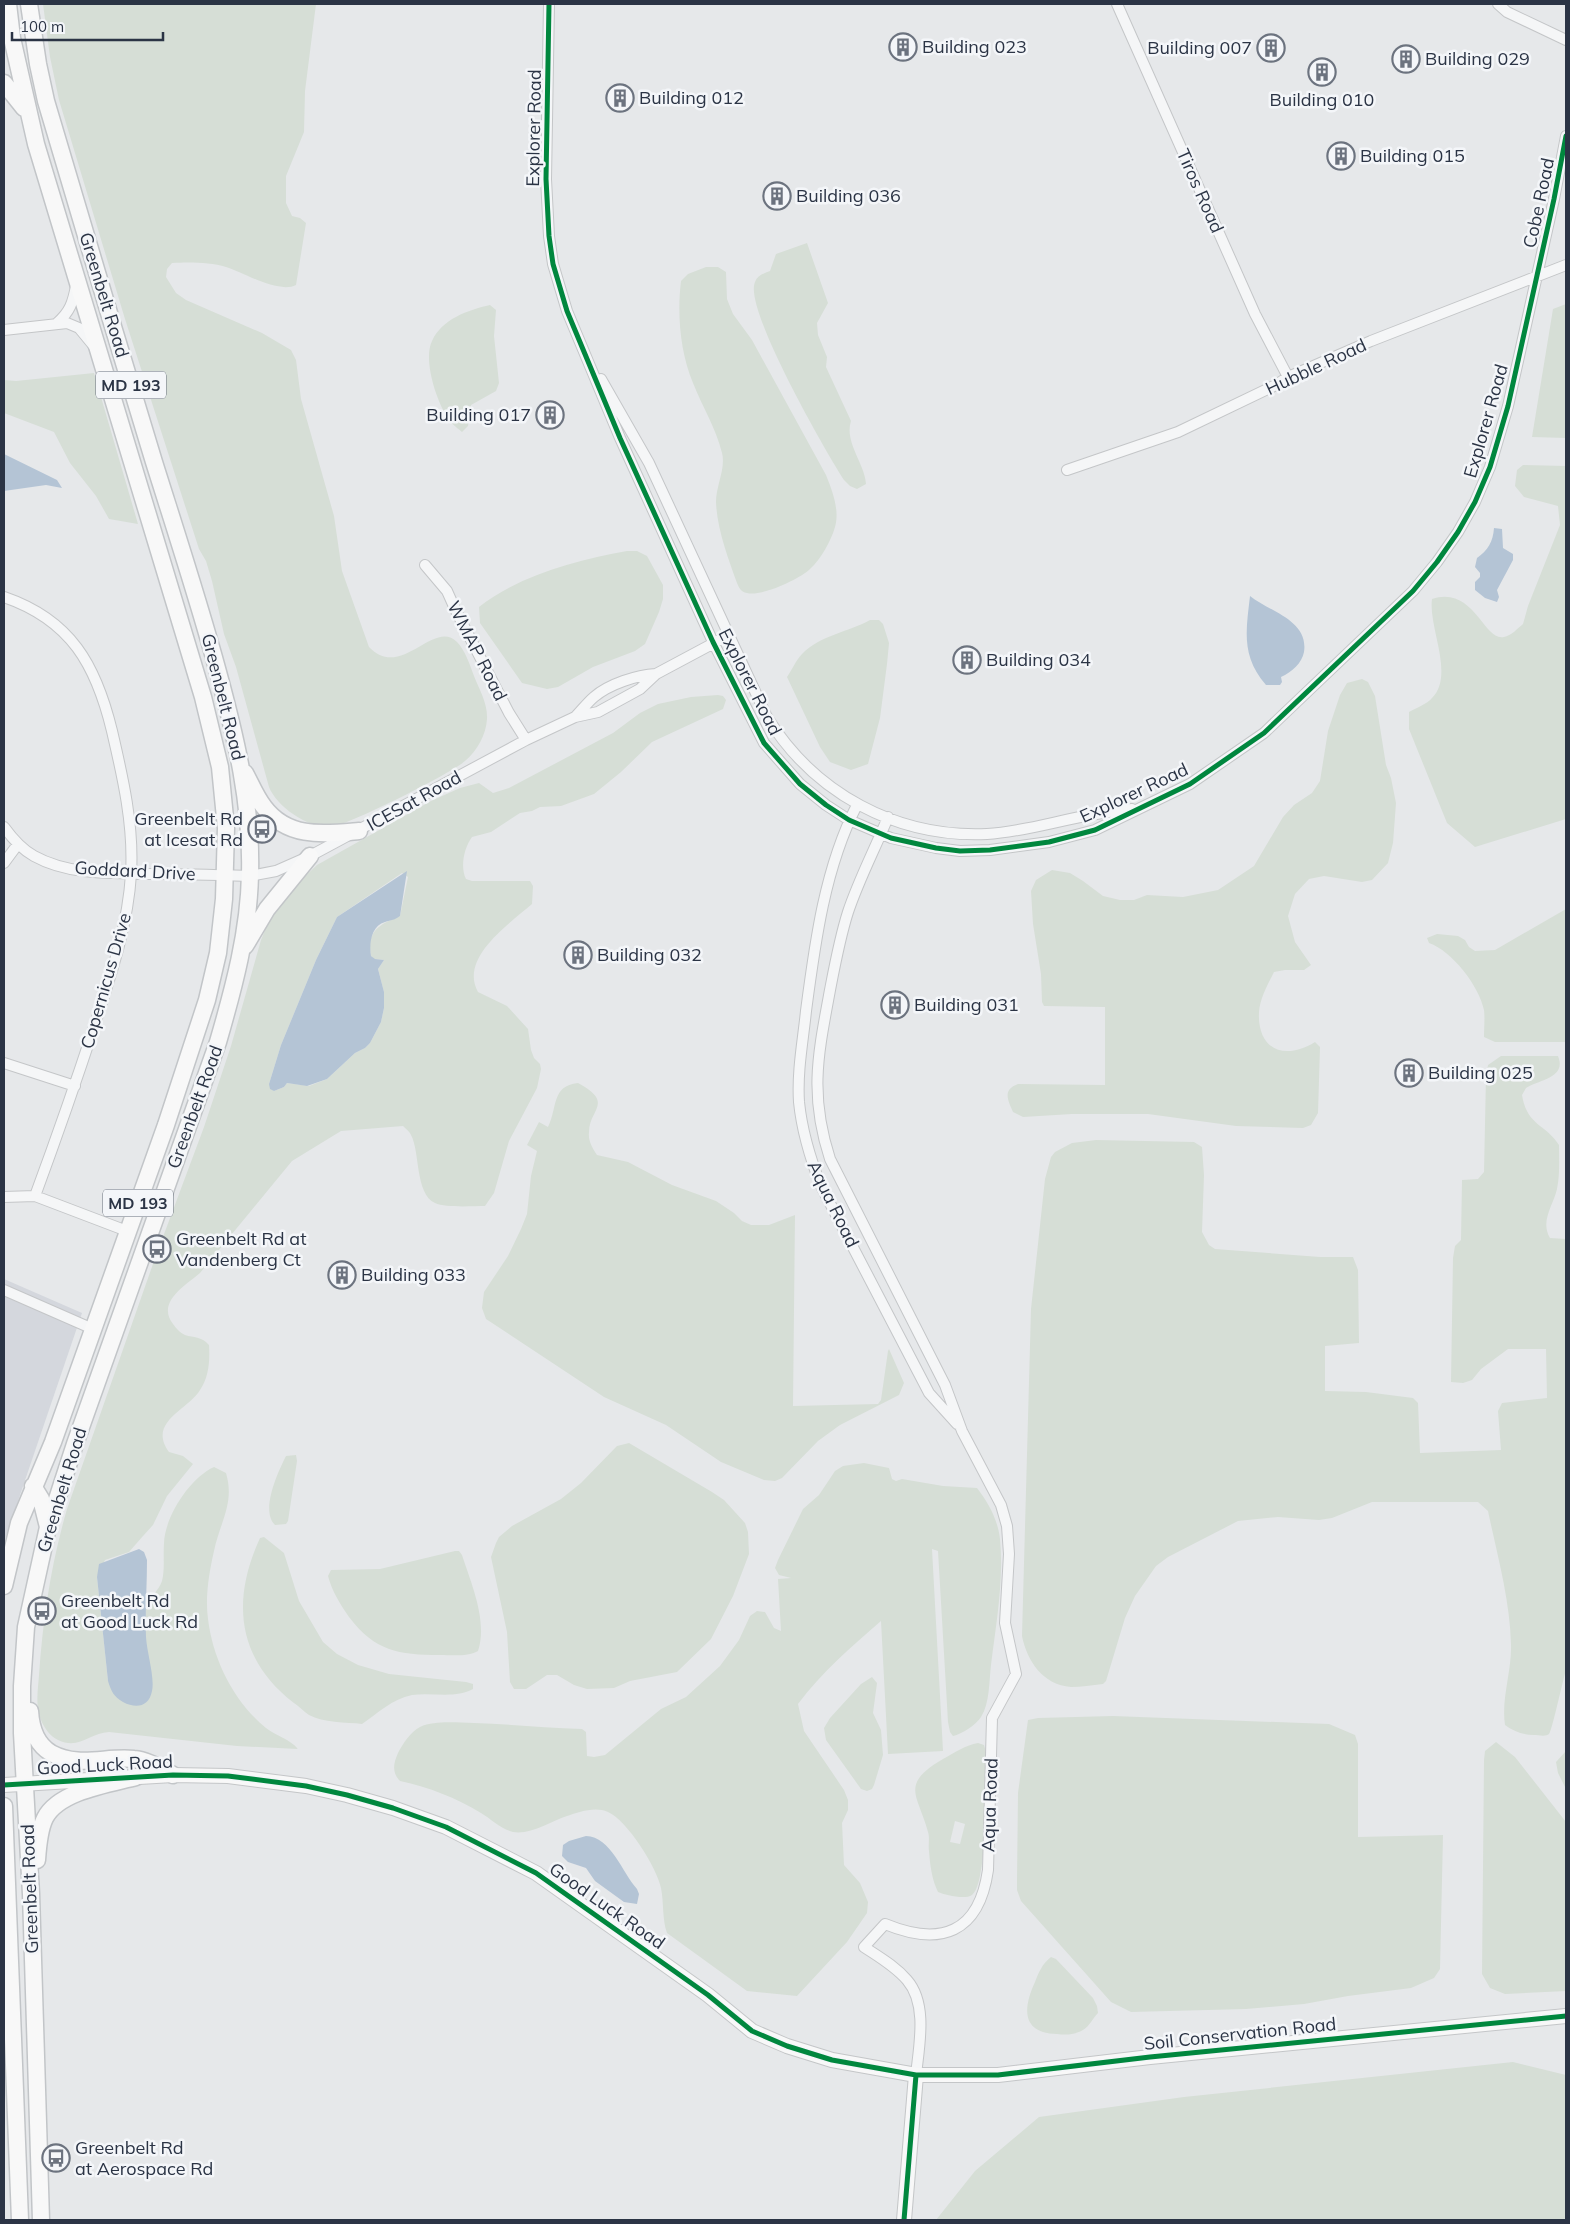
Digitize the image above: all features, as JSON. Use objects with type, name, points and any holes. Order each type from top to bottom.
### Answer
[{"type":"main road","name":"Greenbelt Road","points":[[29,4],[35,47],[46,101],[231,717],[246,809],[250,876],[240,955],[228,1007],[207,1076],[96,1384],[48,1527],[26,1627],[22,1686],[22,1733],[26,1783],[33,1962],[41,2220]]},
{"type":"main road","name":"Greenbelt Road","points":[[4,1586],[20,1522],[53,1442],[166,1125],[207,1000],[218,953],[225,875],[226,828],[220,767],[205,706],[76,280],[28,113],[9,11]]},
{"type":"main road","points":[[4,41],[9,11]]},
{"type":"main road","points":[[4,83],[28,113]]},
{"type":"main road","points":[[70,258],[91,251]]},
{"type":"main road","points":[[240,765],[264,807],[278,820],[292,829],[305,833],[323,834],[359,831]]},
{"type":"main road","points":[[240,955],[267,909],[310,856]]},
{"type":"main road","points":[[34,1486],[41,1498],[48,1527]]},
{"type":"main road","points":[[36,1582],[30,1686],[31,1725],[42,1748],[62,1759],[78,1762],[144,1760],[173,1775]]},
{"type":"main road","name":"Good Luck Road","points":[[4,1784],[173,1775],[228,1776],[306,1786],[347,1795],[446,1827],[489,1847],[543,1878],[708,1995],[752,2031],[787,2046],[832,2060],[916,2075]]},
{"type":"main road","points":[[33,1962],[37,1856],[41,1828],[46,1816],[59,1803],[78,1792],[136,1777]]},
{"type":"main road","name":"Greenbelt Road","points":[[4,1806],[5,1882],[13,2007],[20,2220]]},
{"type":"main road","name":"Soil Conservation Road","points":[[916,2075],[998,2075],[1150,2057],[1566,2016]]},
{"type":"main road","points":[[904,2220],[916,2075]]},
{"type":"street","name":"Explorer Road","points":[[549,4],[546,179],[549,236],[560,290],[620,438],[713,642],[764,743],[800,784],[826,805],[849,820],[881,834],[916,845],[960,851],[990,850],[1050,842],[1095,830],[1190,784],[1264,733],[1413,591],[1437,562],[1475,502],[1490,467],[1508,406],[1537,276]]},
{"type":"street","name":"Tiros Road","points":[[1117,4],[1255,314],[1288,377]]},
{"type":"street","points":[[1498,4],[1507,12],[1566,40]]},
{"type":"street","name":"Cobe Road","points":[[1537,276],[1566,136]]},
{"type":"street","name":"Hubble Road","points":[[1067,470],[1178,432],[1276,385],[1288,377],[1372,341],[1566,265]]},
{"type":"street","points":[[57,323],[66,316],[73,303],[76,280]]},
{"type":"street","points":[[4,330],[67,323],[79,328],[99,354]]},
{"type":"street","name":"Explorer Road","points":[[584,351],[633,431],[768,717],[780,737],[812,772],[857,805],[888,817],[931,829],[962,834],[1016,831],[1091,815],[1140,808]]},
{"type":"street","name":"WMAP Road","points":[[425,565],[448,591],[456,611],[509,713],[526,740]]},
{"type":"street","name":"Copernicus Drive","points":[[4,597],[35,609],[54,622],[82,654],[97,684],[110,725],[123,781],[130,829],[131,873],[124,924],[111,978],[36,1196]]},
{"type":"street","name":"ICESat Road","points":[[250,876],[276,871],[310,856],[526,740],[575,717],[598,712],[640,689],[656,674],[729,635]]},
{"type":"street","name":"ICESat Road","points":[[575,717],[599,694],[619,683],[646,674],[656,674]]},
{"type":"street","name":"Aqua Road","points":[[857,805],[849,820],[828,888],[813,960],[799,1070],[799,1100],[802,1128],[809,1155],[821,1186],[929,1393],[962,1431]]},
{"type":"street","name":"Aqua Road","points":[[888,817],[850,906],[836,960],[818,1053],[816,1078],[822,1136],[830,1159],[945,1385],[962,1431],[998,1497],[1007,1526],[1009,1586],[1005,1624],[1016,1674],[992,1718],[988,1870],[986,1887],[976,1911],[960,1928],[950,1932],[912,1932],[885,1924],[864,1946],[891,1965],[909,1982],[920,2006],[916,2075]]},
{"type":"street","name":"Goddard Drive","points":[[4,827],[18,844],[33,855],[60,867],[88,871],[250,876]]},
{"type":"street","points":[[4,863],[18,844]]},
{"type":"street","points":[[4,1063],[75,1086]]},
{"type":"street","points":[[4,1197],[36,1196],[127,1231]]},
{"type":"street","points":[[4,1290],[93,1329]]},
{"type":"shaded area","points":[[43,4],[316,4],[305,91],[304,132],[286,176],[286,203],[292,216],[300,218],[306,223],[296,285],[280,287],[270,285],[226,267],[185,262],[172,263],[167,269],[166,277],[176,293],[186,300],[262,333],[291,350],[296,360],[301,399],[334,516],[342,571],[369,647],[381,656],[393,657],[405,654],[438,637],[448,637],[457,642],[462,649],[485,702],[487,719],[483,737],[477,748],[465,761],[398,799],[340,825],[321,826],[303,820],[286,809],[273,795],[269,787],[236,667],[224,634],[206,561],[199,549],[125,319],[59,100],[50,57]]},
{"type":"shaded area","points":[[807,243],[828,303],[817,323],[818,335],[827,357],[826,367],[851,421],[850,437],[852,445],[865,476],[866,484],[857,489],[850,486],[844,480],[788,380],[761,320],[755,297],[755,282],[761,275],[770,271],[776,254]]},
{"type":"shaded area","points":[[706,267],[718,267],[726,272],[727,299],[733,314],[752,340],[826,475],[836,507],[837,514],[833,532],[825,550],[814,565],[805,573],[789,582],[770,590],[753,594],[743,592],[737,583],[718,523],[716,502],[723,465],[722,453],[689,371],[682,346],[679,306],[681,281],[688,274]]},
{"type":"shaded area","points":[[1566,304],[1566,438],[1532,437],[1553,309]]},
{"type":"shaded area","points":[[490,305],[496,310],[494,336],[499,383],[496,391],[471,405],[468,426],[462,432],[449,420],[438,399],[430,368],[430,349],[436,333],[449,321],[465,313]]},
{"type":"shaded area","points":[[94,373],[138,524],[109,519],[96,496],[70,463],[54,432],[4,413],[4,380],[16,381]]},
{"type":"shaded area","points":[[1523,465],[1566,466],[1566,819],[1475,847],[1447,823],[1409,729],[1409,712],[1432,698],[1438,688],[1441,677],[1432,599],[1446,597],[1458,600],[1468,606],[1490,631],[1497,636],[1504,637],[1509,635],[1523,624],[1528,606],[1560,525],[1558,506],[1524,497],[1515,486],[1517,470]]},
{"type":"shaded area","points":[[627,551],[637,551],[647,556],[663,585],[663,599],[645,644],[635,651],[593,667],[558,687],[547,689],[522,683],[480,623],[479,607],[512,586],[550,570]]},
{"type":"shaded area","points":[[870,620],[879,620],[883,624],[889,643],[887,664],[880,718],[868,764],[851,770],[830,762],[820,747],[787,677],[800,656],[809,648],[826,638]]},
{"type":"shaded area","points":[[1362,679],[1368,682],[1375,696],[1386,765],[1391,778],[1396,803],[1393,843],[1388,863],[1372,880],[1362,882],[1324,876],[1309,879],[1295,894],[1288,916],[1295,942],[1311,965],[1304,970],[1274,972],[1263,996],[1259,1012],[1263,1035],[1268,1043],[1275,1048],[1293,1051],[1315,1042],[1320,1047],[1318,1113],[1311,1125],[1303,1128],[1236,1126],[1148,1114],[1072,1114],[1023,1117],[1013,1112],[1008,1099],[1008,1092],[1013,1086],[1018,1084],[1105,1085],[1105,1007],[1044,1006],[1042,1002],[1041,974],[1033,924],[1031,891],[1036,880],[1052,870],[1070,873],[1103,896],[1120,900],[1134,900],[1147,895],[1183,897],[1218,890],[1254,866],[1283,817],[1294,805],[1312,793],[1320,781],[1328,731],[1340,695],[1347,683]]},
{"type":"shaded area","points":[[718,695],[723,696],[726,700],[723,709],[652,742],[621,772],[594,794],[561,806],[540,807],[532,811],[520,813],[491,832],[472,837],[467,847],[463,863],[466,879],[472,881],[530,881],[533,886],[532,904],[489,943],[475,967],[474,979],[478,992],[507,1006],[528,1029],[531,1050],[541,1069],[537,1088],[509,1141],[494,1193],[485,1206],[446,1206],[435,1203],[429,1198],[421,1182],[414,1142],[410,1133],[403,1126],[341,1131],[292,1161],[200,1273],[170,1301],[168,1308],[169,1316],[177,1329],[183,1334],[200,1339],[209,1345],[208,1368],[203,1385],[194,1397],[166,1424],[163,1432],[164,1442],[169,1452],[183,1456],[193,1464],[167,1496],[153,1525],[129,1552],[105,1560],[97,1577],[108,1681],[152,1691],[145,1638],[145,1618],[147,1604],[162,1581],[165,1532],[180,1499],[196,1480],[214,1467],[226,1473],[229,1494],[226,1512],[214,1551],[208,1585],[208,1619],[215,1650],[227,1679],[244,1706],[266,1728],[298,1749],[237,1746],[109,1732],[72,1743],[65,1743],[55,1739],[42,1723],[37,1698],[45,1612],[61,1530],[154,1261],[204,1127],[231,1046],[261,940],[271,916],[299,882],[317,865],[431,801],[460,788],[479,783],[493,793],[509,788],[613,733],[640,713],[658,704],[691,697]],"holes":[[[402,873],[408,877],[400,916],[386,922],[376,930],[371,940],[371,956],[374,959],[384,960],[378,969],[384,992],[384,1008],[381,1022],[370,1043],[355,1053],[327,1079],[309,1086],[287,1083],[284,1087],[274,1091],[269,1084],[281,1045],[316,960],[337,917]]]},
{"type":"shaded area","points":[[1566,909],[1566,1042],[1495,1042],[1484,1037],[1484,1010],[1477,991],[1455,961],[1447,953],[1429,943],[1427,938],[1437,934],[1458,936],[1465,940],[1469,947],[1475,951],[1495,950]]},
{"type":"shaded area","points":[[1501,1056],[1558,1056],[1560,1063],[1559,1069],[1555,1074],[1526,1088],[1522,1095],[1524,1105],[1532,1119],[1554,1138],[1559,1145],[1558,1184],[1548,1213],[1546,1226],[1550,1238],[1566,1239],[1566,1670],[1549,1734],[1544,1736],[1526,1734],[1515,1731],[1505,1725],[1504,1705],[1511,1654],[1510,1627],[1488,1511],[1478,1502],[1372,1502],[1332,1518],[1319,1520],[1278,1517],[1238,1521],[1168,1557],[1156,1566],[1135,1596],[1125,1618],[1106,1681],[1103,1684],[1071,1687],[1052,1682],[1045,1677],[1032,1663],[1022,1636],[1031,1309],[1045,1179],[1051,1157],[1055,1152],[1072,1143],[1096,1140],[1194,1142],[1202,1147],[1204,1175],[1202,1232],[1209,1245],[1215,1249],[1320,1257],[1353,1257],[1358,1270],[1359,1343],[1325,1346],[1325,1391],[1366,1392],[1413,1398],[1418,1403],[1420,1453],[1501,1450],[1498,1411],[1502,1403],[1547,1398],[1546,1349],[1508,1349],[1481,1369],[1472,1380],[1463,1383],[1451,1382],[1453,1258],[1455,1246],[1461,1240],[1462,1180],[1478,1179],[1484,1172],[1486,1076],[1488,1065]]},
{"type":"shaded area","points":[[578,1083],[589,1090],[598,1101],[590,1124],[589,1135],[597,1155],[628,1162],[672,1185],[716,1201],[742,1221],[751,1225],[769,1225],[795,1215],[793,1406],[878,1404],[881,1400],[889,1349],[904,1383],[899,1395],[840,1425],[818,1441],[782,1478],[775,1481],[764,1480],[721,1462],[666,1425],[604,1397],[486,1319],[482,1308],[484,1292],[508,1256],[527,1214],[531,1176],[537,1151],[527,1145],[539,1122],[548,1127],[559,1093],[563,1088]]},
{"type":"shaded area","points":[[4,1279],[82,1313],[4,1542]]},
{"type":"shaded area","points":[[629,1443],[724,1500],[745,1523],[748,1532],[749,1554],[733,1596],[711,1639],[677,1672],[630,1681],[614,1688],[587,1689],[574,1685],[557,1675],[547,1675],[526,1689],[514,1689],[510,1682],[507,1632],[491,1557],[496,1543],[499,1537],[512,1526],[561,1499],[581,1483],[617,1446]]},
{"type":"shaded area","points":[[296,1455],[297,1461],[288,1521],[286,1524],[275,1525],[269,1511],[272,1491],[286,1456]]},
{"type":"shaded area","points":[[864,1463],[889,1468],[892,1479],[896,1481],[902,1479],[943,1486],[977,1488],[989,1505],[999,1532],[1001,1571],[989,1692],[984,1711],[979,1720],[968,1729],[953,1736],[948,1722],[938,1551],[932,1549],[943,1751],[888,1754],[881,1621],[827,1671],[798,1704],[804,1731],[844,1790],[848,1800],[848,1810],[842,1823],[844,1865],[860,1883],[868,1902],[867,1913],[847,1942],[797,1996],[747,1991],[667,1933],[664,1922],[661,1888],[654,1869],[624,1824],[608,1812],[603,1810],[587,1810],[534,1830],[513,1832],[504,1829],[481,1813],[452,1798],[421,1786],[400,1781],[397,1778],[394,1768],[395,1761],[407,1738],[420,1727],[440,1723],[454,1722],[582,1729],[586,1732],[587,1756],[605,1755],[661,1709],[686,1697],[720,1666],[739,1640],[750,1616],[757,1611],[765,1612],[774,1628],[781,1631],[778,1579],[791,1578],[779,1575],[775,1568],[803,1509],[819,1495],[835,1471],[843,1466]]},
{"type":"shaded area","points":[[264,1537],[284,1553],[299,1601],[323,1642],[337,1654],[358,1665],[389,1674],[466,1682],[473,1684],[473,1689],[459,1694],[419,1694],[405,1697],[386,1707],[362,1724],[328,1721],[307,1714],[275,1686],[261,1668],[251,1648],[245,1628],[243,1606],[245,1584],[260,1538]]},
{"type":"shaded area","points":[[459,1551],[462,1555],[480,1615],[481,1639],[478,1651],[469,1654],[412,1654],[388,1649],[378,1644],[368,1637],[349,1617],[337,1597],[328,1576],[331,1570],[380,1569]]},
{"type":"shaded area","points":[[872,1677],[877,1683],[873,1713],[881,1730],[883,1755],[874,1785],[872,1789],[867,1791],[861,1789],[826,1740],[824,1728],[830,1718],[861,1684]]},
{"type":"shaded area","points":[[1113,1716],[1329,1724],[1355,1735],[1358,1744],[1358,1837],[1443,1835],[1440,1969],[1434,1978],[1411,1988],[1304,2004],[1246,2009],[1131,2012],[1111,2002],[1021,1901],[1017,1890],[1017,1879],[1018,1793],[1028,1720],[1038,1718]]},
{"type":"shaded area","points":[[1496,1742],[1515,1757],[1566,1822],[1566,1991],[1505,1994],[1490,1988],[1482,1974],[1484,1760],[1485,1751]]},
{"type":"shaded area","points":[[974,1744],[984,1745],[986,1752],[986,1805],[981,1872],[977,1887],[972,1895],[950,1896],[938,1892],[936,1887],[931,1867],[929,1834],[917,1799],[916,1784],[929,1768],[965,1747]],"holes":[[[955,1821],[965,1824],[960,1844],[950,1842]]]},
{"type":"shaded area","points":[[1566,1751],[1566,1789],[1558,1773],[1556,1762]]},
{"type":"shaded area","points":[[1051,1957],[1056,1959],[1093,1998],[1097,2006],[1098,2013],[1087,2027],[1076,2033],[1045,2033],[1031,2024],[1028,2017],[1028,2001],[1031,1992],[1041,1968]]},
{"type":"shaded area","points":[[1513,2062],[1566,2075],[1566,2220],[936,2220],[975,2171],[1039,2117],[1184,2097]]},
{"type":"water","points":[[4,454],[57,480],[62,488],[46,485],[4,491]]},
{"type":"water","points":[[1494,528],[1502,529],[1503,548],[1513,554],[1513,560],[1497,590],[1499,597],[1497,602],[1485,598],[1475,590],[1475,582],[1480,577],[1480,573],[1475,567],[1477,558],[1489,545]]},
{"type":"water","points":[[1250,596],[1294,624],[1304,641],[1304,652],[1301,660],[1293,670],[1281,677],[1282,682],[1280,685],[1266,685],[1252,664],[1247,643]]},
{"type":"water","points":[[407,871],[400,916],[380,924],[372,936],[371,956],[375,959],[384,960],[378,969],[384,992],[384,1008],[381,1022],[370,1043],[355,1053],[327,1079],[307,1086],[287,1083],[284,1087],[274,1091],[270,1089],[269,1084],[281,1045],[316,960],[337,917]]},
{"type":"water","points":[[139,1549],[144,1552],[147,1560],[146,1637],[153,1686],[148,1700],[137,1706],[117,1698],[108,1681],[97,1577],[99,1564]]},
{"type":"water","points":[[586,1836],[602,1842],[615,1856],[637,1889],[639,1894],[637,1904],[624,1902],[595,1881],[586,1868],[568,1862],[562,1856],[563,1845],[569,1841]]},
{"type":"cycle path","points":[[549,4],[546,179],[549,236],[553,264],[567,311],[620,438],[713,642],[764,743],[800,784],[826,805],[849,820],[891,838],[936,848],[960,851],[990,850],[1049,842],[1095,830],[1190,784],[1264,733],[1413,591],[1458,532],[1475,502],[1490,467],[1508,406],[1566,136]]},
{"type":"cycle path","points":[[4,1785],[173,1775],[228,1776],[306,1786],[393,1808],[446,1827],[536,1873],[708,1995],[752,2031],[787,2046],[832,2060],[916,2075],[998,2075],[1150,2057],[1566,2016]]},
{"type":"cycle path","points":[[904,2220],[916,2075]]},
{"type":"place","name":"Building 023","points":[[903,47]]},
{"type":"place","name":"Building 007","points":[[1271,48]]},
{"type":"place","name":"Building 029","points":[[1406,59]]},
{"type":"place","name":"Building 010","points":[[1322,72]]},
{"type":"place","name":"Building 012","points":[[620,98]]},
{"type":"place","name":"Building 015","points":[[1341,156]]},
{"type":"place","name":"Building 036","points":[[777,196]]},
{"type":"place","name":"Building 017","points":[[550,415]]},
{"type":"place","name":"Building 034","points":[[967,660]]},
{"type":"place","name":"Greenbelt Rd at Icesat Rd","points":[[262,829]]},
{"type":"place","name":"Building 032","points":[[578,955]]},
{"type":"place","name":"Building 031","points":[[895,1005]]},
{"type":"place","name":"Building 025","points":[[1409,1073]]},
{"type":"place","name":"Greenbelt Rd at Vandenberg Ct","points":[[157,1249]]},
{"type":"place","name":"Building 033","points":[[342,1275]]},
{"type":"place","name":"Greenbelt Rd at Good Luck Rd","points":[[42,1611]]},
{"type":"place","name":"Greenbelt Rd at Aerospace Rd","points":[[56,2158]]}]
